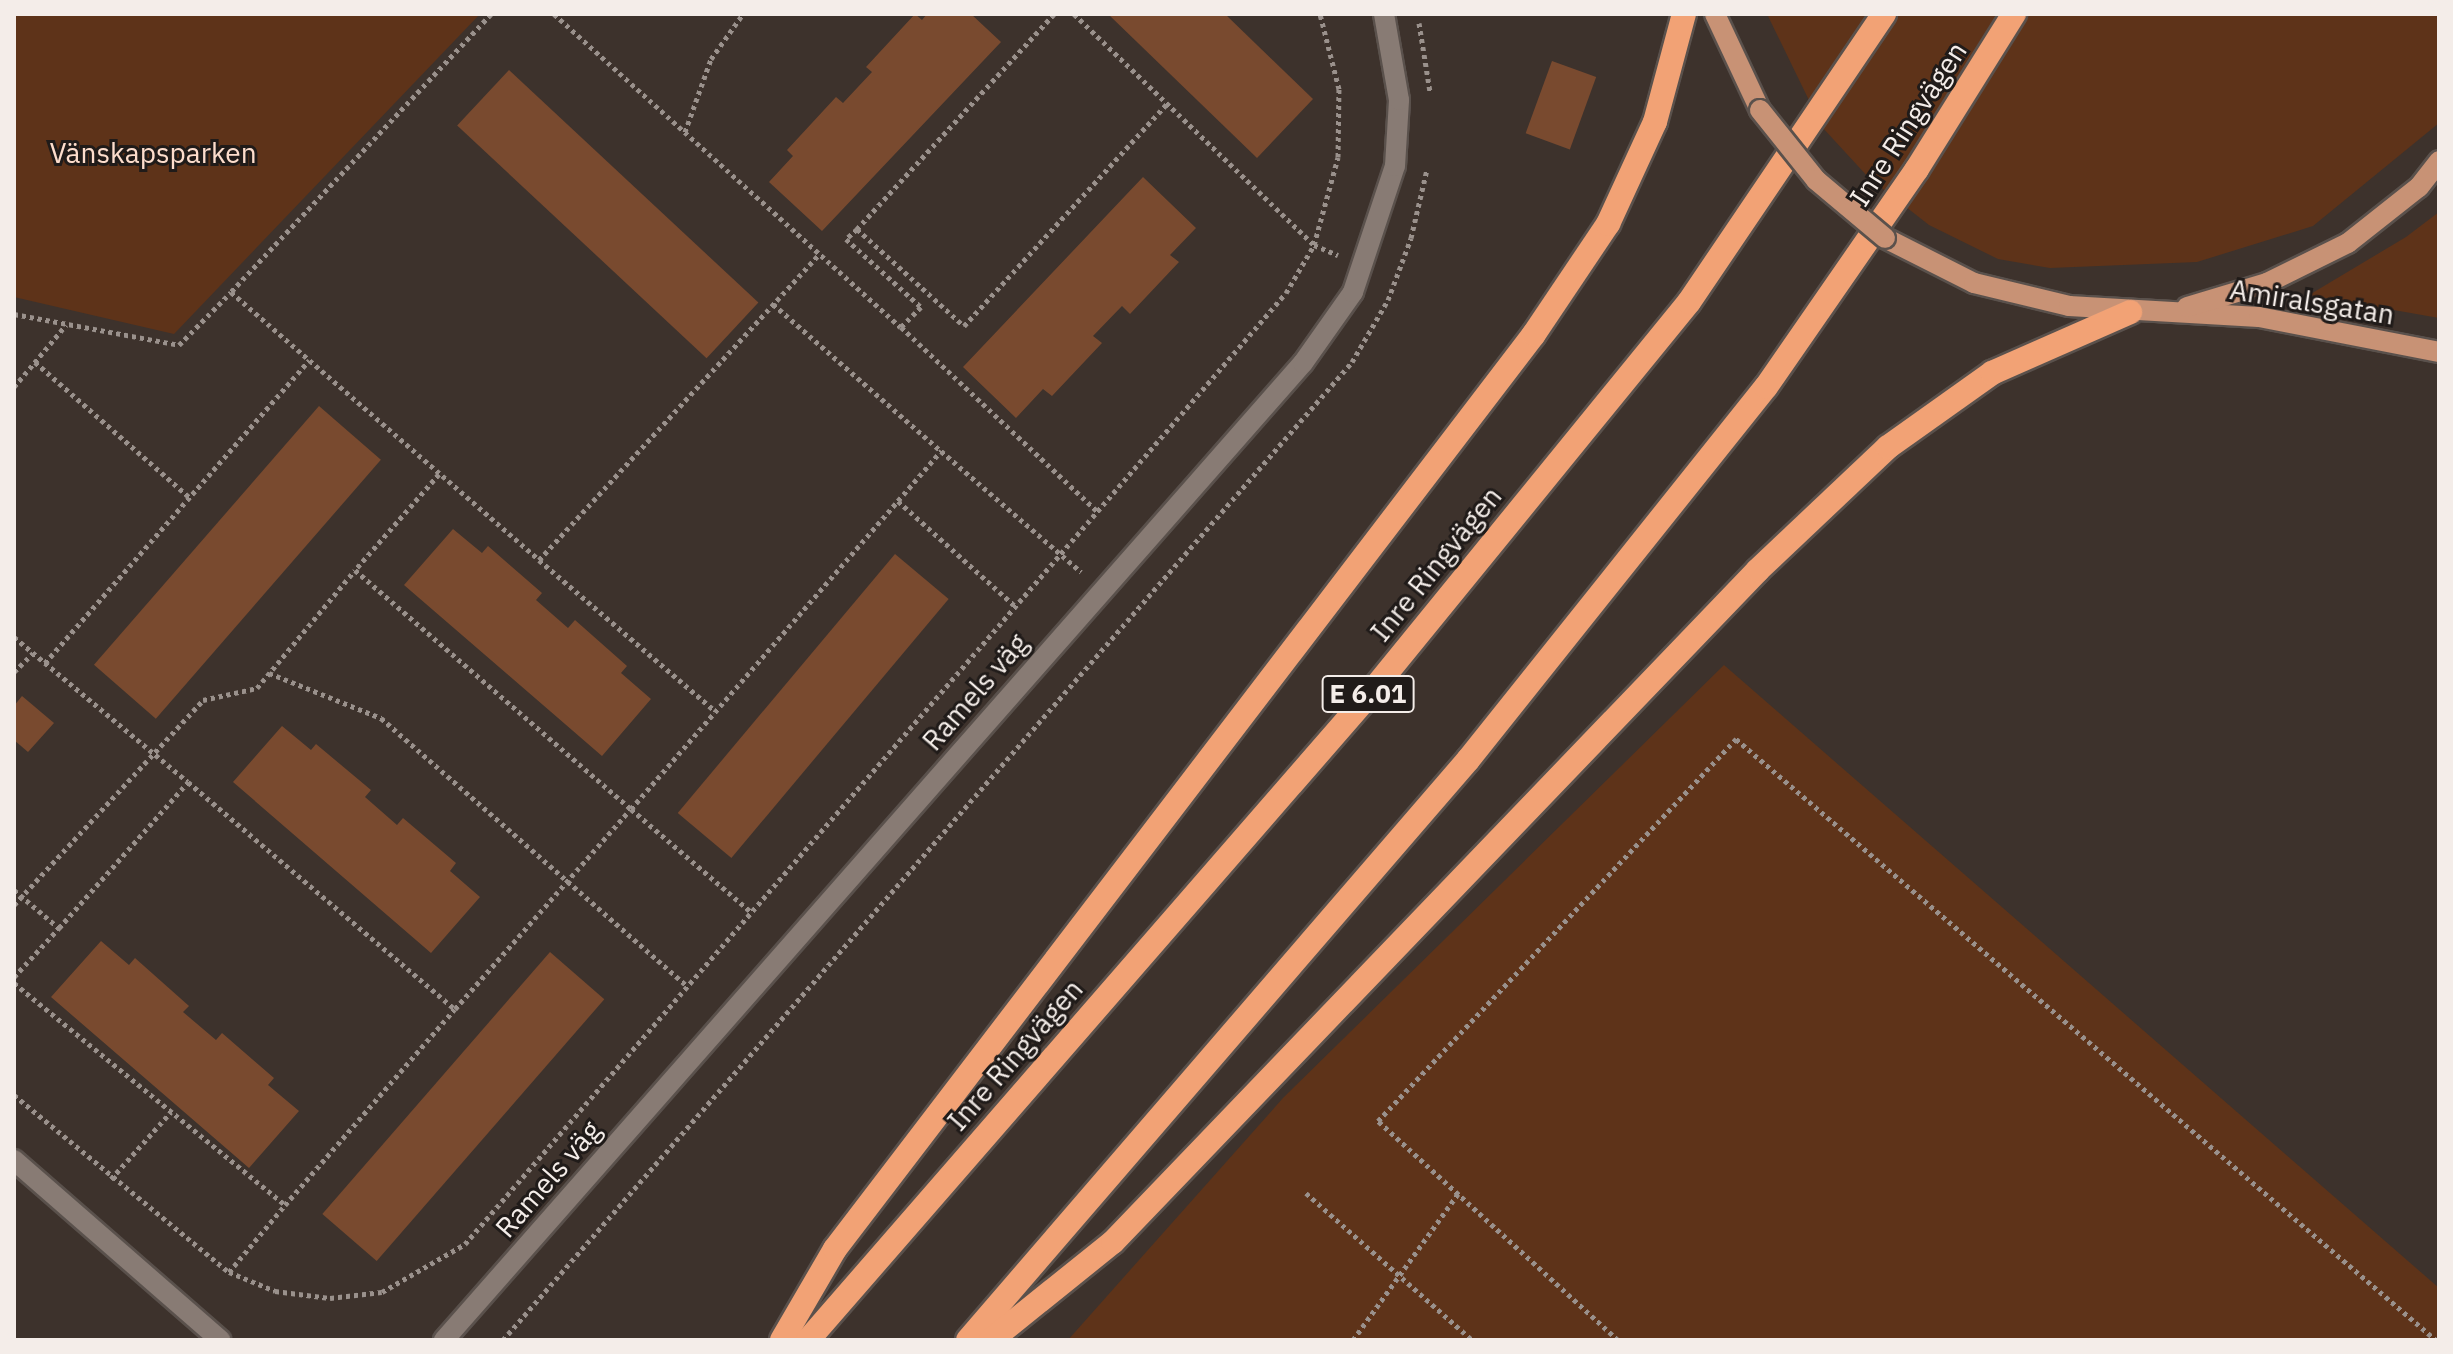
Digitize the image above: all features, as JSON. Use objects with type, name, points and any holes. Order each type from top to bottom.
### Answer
[{"type":"highway","points":[[782,1340],[835,1249],[1534,334],[1608,224],[1655,122],[1684,14]]},
{"type":"highway","name":"Inre Ringvägen","points":[[808,1340],[1368,696],[1689,302],[1884,14]]},
{"type":"highway","name":"Inre Ringvägen","points":[[968,1340],[1468,760],[1766,387],[1917,169],[2014,14]]},
{"type":"highway","points":[[991,1340],[1113,1242],[1758,570],[1888,447],[1992,373],[2130,312]]},
{"type":"main road","name":"Amiralsgatan","points":[[1715,14],[1760,110],[1816,180],[1885,238],[1974,283],[2069,306],[2130,312],[2176,311],[2259,317],[2439,352]]},
{"type":"main road","name":"Amiralsgatan","points":[[2176,311],[2267,283],[2348,243],[2419,187],[2439,161]]},
{"type":"street","name":"Ramels väg","points":[[444,1340],[1303,363],[1353,292],[1395,166],[1399,100],[1392,18]]},
{"type":"street","points":[[14,1160],[220,1340]]},
{"type":"path","points":[[14,314],[179,345],[491,14]]},
{"type":"path","points":[[554,14],[901,327],[1097,511]]},
{"type":"path","points":[[685,132],[711,59],[743,14]]},
{"type":"path","points":[[901,327],[921,307],[846,239],[1054,14]]},
{"type":"path","points":[[1074,14],[1314,245],[1364,266]]},
{"type":"path","points":[[14,1095],[111,1179],[229,1272],[275,1291],[330,1298],[382,1292],[419,1274],[465,1244],[1286,293],[1314,245],[1338,157],[1339,89],[1320,14]]},
{"type":"path","points":[[857,229],[964,326],[1167,104]]},
{"type":"path","points":[[539,560],[819,254]]},
{"type":"path","points":[[231,292],[715,711]]},
{"type":"path","points":[[773,304],[1102,591]]},
{"type":"path","points":[[14,387],[66,325]]},
{"type":"path","points":[[45,663],[309,360]]},
{"type":"path","points":[[35,362],[189,497]]},
{"type":"path","points":[[229,1272],[941,451]]},
{"type":"path","points":[[14,905],[203,700],[257,688],[439,474]]},
{"type":"path","points":[[898,501],[1015,606]]},
{"type":"path","points":[[355,570],[751,912]]},
{"type":"path","points":[[14,637],[455,1009]]},
{"type":"path","points":[[14,672],[33,653]]},
{"type":"path","points":[[269,673],[381,718],[687,986]]},
{"type":"path","points":[[1618,1340],[1378,1121],[1736,739],[2436,1340]]},
{"type":"path","points":[[14,977],[188,782]]},
{"type":"path","points":[[14,890],[59,928]]},
{"type":"path","points":[[14,983],[285,1205]]},
{"type":"path","points":[[111,1179],[171,1112]]},
{"type":"path","points":[[1306,1193],[1472,1340]]},
{"type":"path","points":[[1353,1340],[1458,1194]]},
{"type":"green space","name":"Vänskapsparken","points":[[14,14],[480,14],[174,334],[14,297]]},
{"type":"green space","points":[[1767,14],[2439,14],[2439,123],[2313,226],[2197,262],[2050,268],[1998,259],[1929,225],[1869,178],[1822,127]]},
{"type":"green space","points":[[2439,212],[2439,318],[2309,295],[2406,237]]},
{"type":"green space","points":[[1724,665],[2439,1288],[2439,1340],[1068,1340],[1283,1098]]},
{"type":"building","points":[[915,14],[922,20],[927,14],[971,14],[1001,42],[822,231],[769,182],[793,156],[787,150],[836,97],[843,103],[872,72],[866,67]]},
{"type":"building","points":[[1108,14],[1225,14],[1313,99],[1257,158]]},
{"type":"building","points":[[1552,61],[1596,77],[1570,149],[1526,133]]},
{"type":"building","points":[[509,70],[758,303],[707,358],[457,126]]},
{"type":"building","points":[[1143,177],[1196,228],[1170,255],[1179,262],[1130,314],[1122,306],[1093,336],[1102,343],[1052,396],[1043,389],[1016,418],[963,367]]},
{"type":"building","points":[[319,406],[381,460],[156,719],[94,665]]},
{"type":"building","points":[[453,529],[482,553],[488,546],[542,593],[536,600],[568,628],[575,620],[627,666],[621,673],[651,699],[602,756],[404,585]]},
{"type":"building","points":[[895,554],[949,599],[731,858],[678,813]]},
{"type":"building","points":[[22,696],[54,723],[28,752],[14,740],[14,706]]},
{"type":"building","points":[[282,726],[311,750],[316,744],[371,790],[365,797],[397,825],[403,818],[456,863],[450,871],[480,897],[431,953],[233,782]]},
{"type":"building","points":[[101,941],[129,965],[135,958],[189,1006],[183,1012],[216,1040],[222,1033],[274,1078],[268,1085],[299,1111],[249,1168],[51,997]]},
{"type":"building","points":[[550,952],[604,999],[377,1261],[322,1214]]}]
